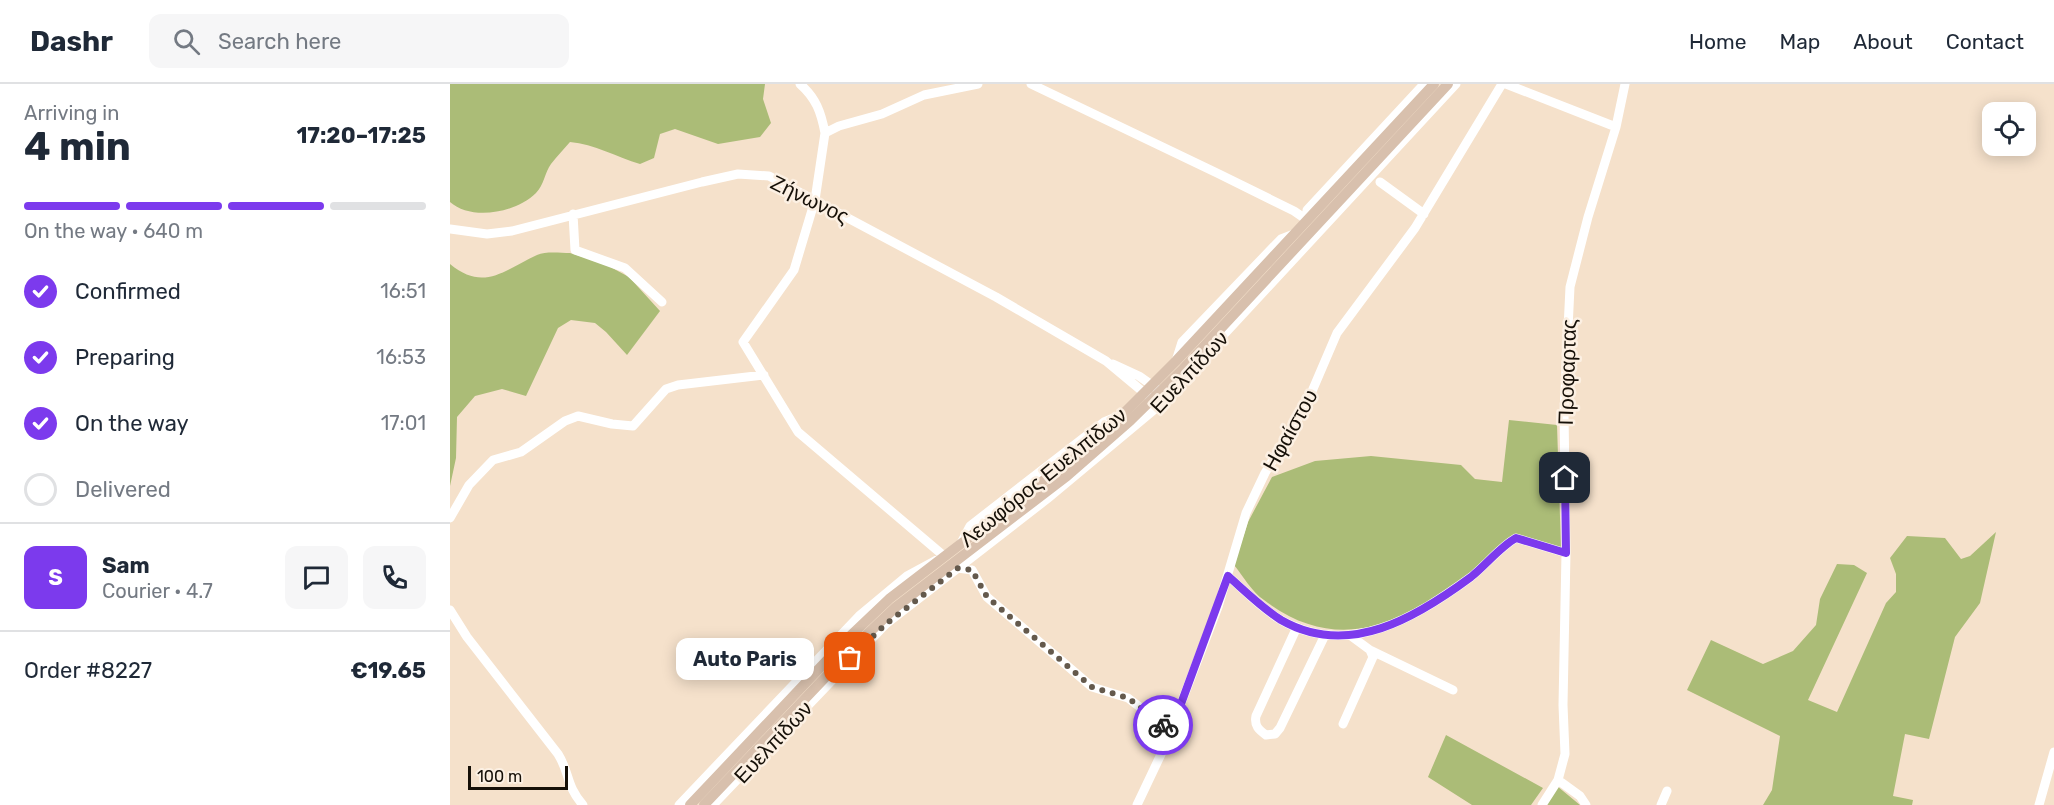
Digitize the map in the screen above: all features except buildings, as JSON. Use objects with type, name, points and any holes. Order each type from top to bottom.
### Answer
[{"type":"main road","name":"Λεωφόρος Ευελπίδων","points":[[690,805],[800,684],[873,614],[944,556],[1061,467],[1209,345],[1246,293],[1294,234],[1434,84]]},
{"type":"main road","name":"Λεωφόρος Ευελπίδων","points":[[704,805],[754,758],[896,607],[1045,497],[1113,437],[1176,361],[1327,218],[1391,150],[1448,84]]},
{"type":"street","points":[[800,84],[812,94],[821,112],[825,133],[815,200],[794,270],[743,342],[798,432],[944,556]]},
{"type":"street","points":[[825,133],[839,126],[882,114],[924,95],[978,84]]},
{"type":"street","points":[[1030,84],[1217,172],[1294,211],[1307,220]]},
{"type":"street","points":[[1307,220],[1307,210],[1424,84]]},
{"type":"street","points":[[1391,150],[1456,84]]},
{"type":"street","points":[[1504,84],[1616,127]]},
{"type":"street","name":"Ηφαίστου","points":[[1137,805],[1171,731],[1228,576],[1247,509],[1311,396],[1337,333],[1424,214],[1504,84]]},
{"type":"street","name":"Προφαρτας","points":[[1542,805],[1558,780],[1565,754],[1563,705],[1566,553],[1564,412],[1570,287],[1588,217],[1616,127],[1625,84]]},
{"type":"street","name":"Ζήνωνος","points":[[450,229],[488,234],[530,226],[738,174],[769,176],[969,281],[1106,361],[1152,392]]},
{"type":"street","points":[[1380,182],[1424,214]]},
{"type":"street","points":[[573,214],[576,250],[625,268],[662,302]]},
{"type":"street","name":"Ευελπίδων","points":[[826,681],[886,624],[1130,432],[1209,345]]},
{"type":"street","points":[[450,518],[469,485],[493,460],[520,452],[565,421],[578,416],[633,426],[666,389],[678,385],[764,375]]},
{"type":"street","points":[[1228,576],[1273,615],[1297,627],[1325,635],[1351,636],[1402,622],[1429,607],[1487,565],[1516,538],[1566,553]]},
{"type":"street","points":[[958,568],[972,570],[987,597],[1092,687],[1128,698],[1171,731]]},
{"type":"street","points":[[450,610],[466,637],[558,754],[563,762],[571,791],[583,805]]},
{"type":"street","points":[[1297,627],[1254,722],[1258,729],[1266,735],[1275,734],[1280,728],[1325,635]]},
{"type":"street","points":[[1351,636],[1370,650],[1453,690]]},
{"type":"street","points":[[1343,724],[1370,666],[1373,657],[1370,650]]},
{"type":"street","name":"Ευελπίδων","points":[[678,805],[800,684]]},
{"type":"street","points":[[2039,805],[2053,755]]},
{"type":"street","name":"Ευελπίδων","points":[[713,805],[754,758]]},
{"type":"street","points":[[1558,780],[1580,796],[1586,805]]},
{"type":"street","points":[[1660,805],[1667,791]]},
{"type":"green space","points":[[450,84],[765,84],[763,99],[771,123],[760,137],[718,144],[675,129],[660,134],[654,158],[640,164],[597,148],[570,142],[551,164],[536,193],[517,206],[506,210],[481,213],[459,208],[450,202]]},
{"type":"green space","points":[[570,253],[603,263],[629,277],[660,311],[627,355],[595,323],[571,320],[558,328],[526,396],[502,389],[475,396],[457,417],[456,458],[450,486],[450,264],[473,277],[484,277],[504,272],[537,255]]},
{"type":"green space","points":[[1509,420],[1557,425],[1561,548],[1517,535],[1460,581],[1429,602],[1398,618],[1366,628],[1333,629],[1299,621],[1260,597],[1234,565],[1248,522],[1272,477],[1315,461],[1371,456],[1461,465],[1475,479],[1502,482]]},
{"type":"green space","points":[[1996,532],[1980,603],[1955,637],[1929,739],[1905,734],[1893,796],[1913,800],[1912,805],[1763,805],[1772,790],[1780,736],[1687,690],[1711,640],[1763,664],[1793,651],[1816,625],[1820,599],[1837,564],[1854,565],[1867,573],[1808,700],[1837,712],[1886,603],[1896,592],[1896,574],[1890,558],[1907,536],[1945,538],[1961,559],[1970,556]]},
{"type":"green space","points":[[1446,735],[1543,788],[1531,805],[1472,805],[1428,777]]},
{"type":"green space","points":[[1557,786],[1580,805],[1544,805]]},
{"type":"way so far","points":[[850,658],[886,624],[958,568],[972,570],[987,597],[1092,687],[1128,698],[1163,725]]},
{"type":"place","name":"Auto Paris","points":[[850,658]]},
{"type":"route","points":[[1163,725],[1171,731],[1228,576],[1273,615],[1297,627],[1325,635],[1351,636],[1373,632],[1402,622],[1429,607],[1487,565],[1516,538],[1566,553],[1565,478]]}]
